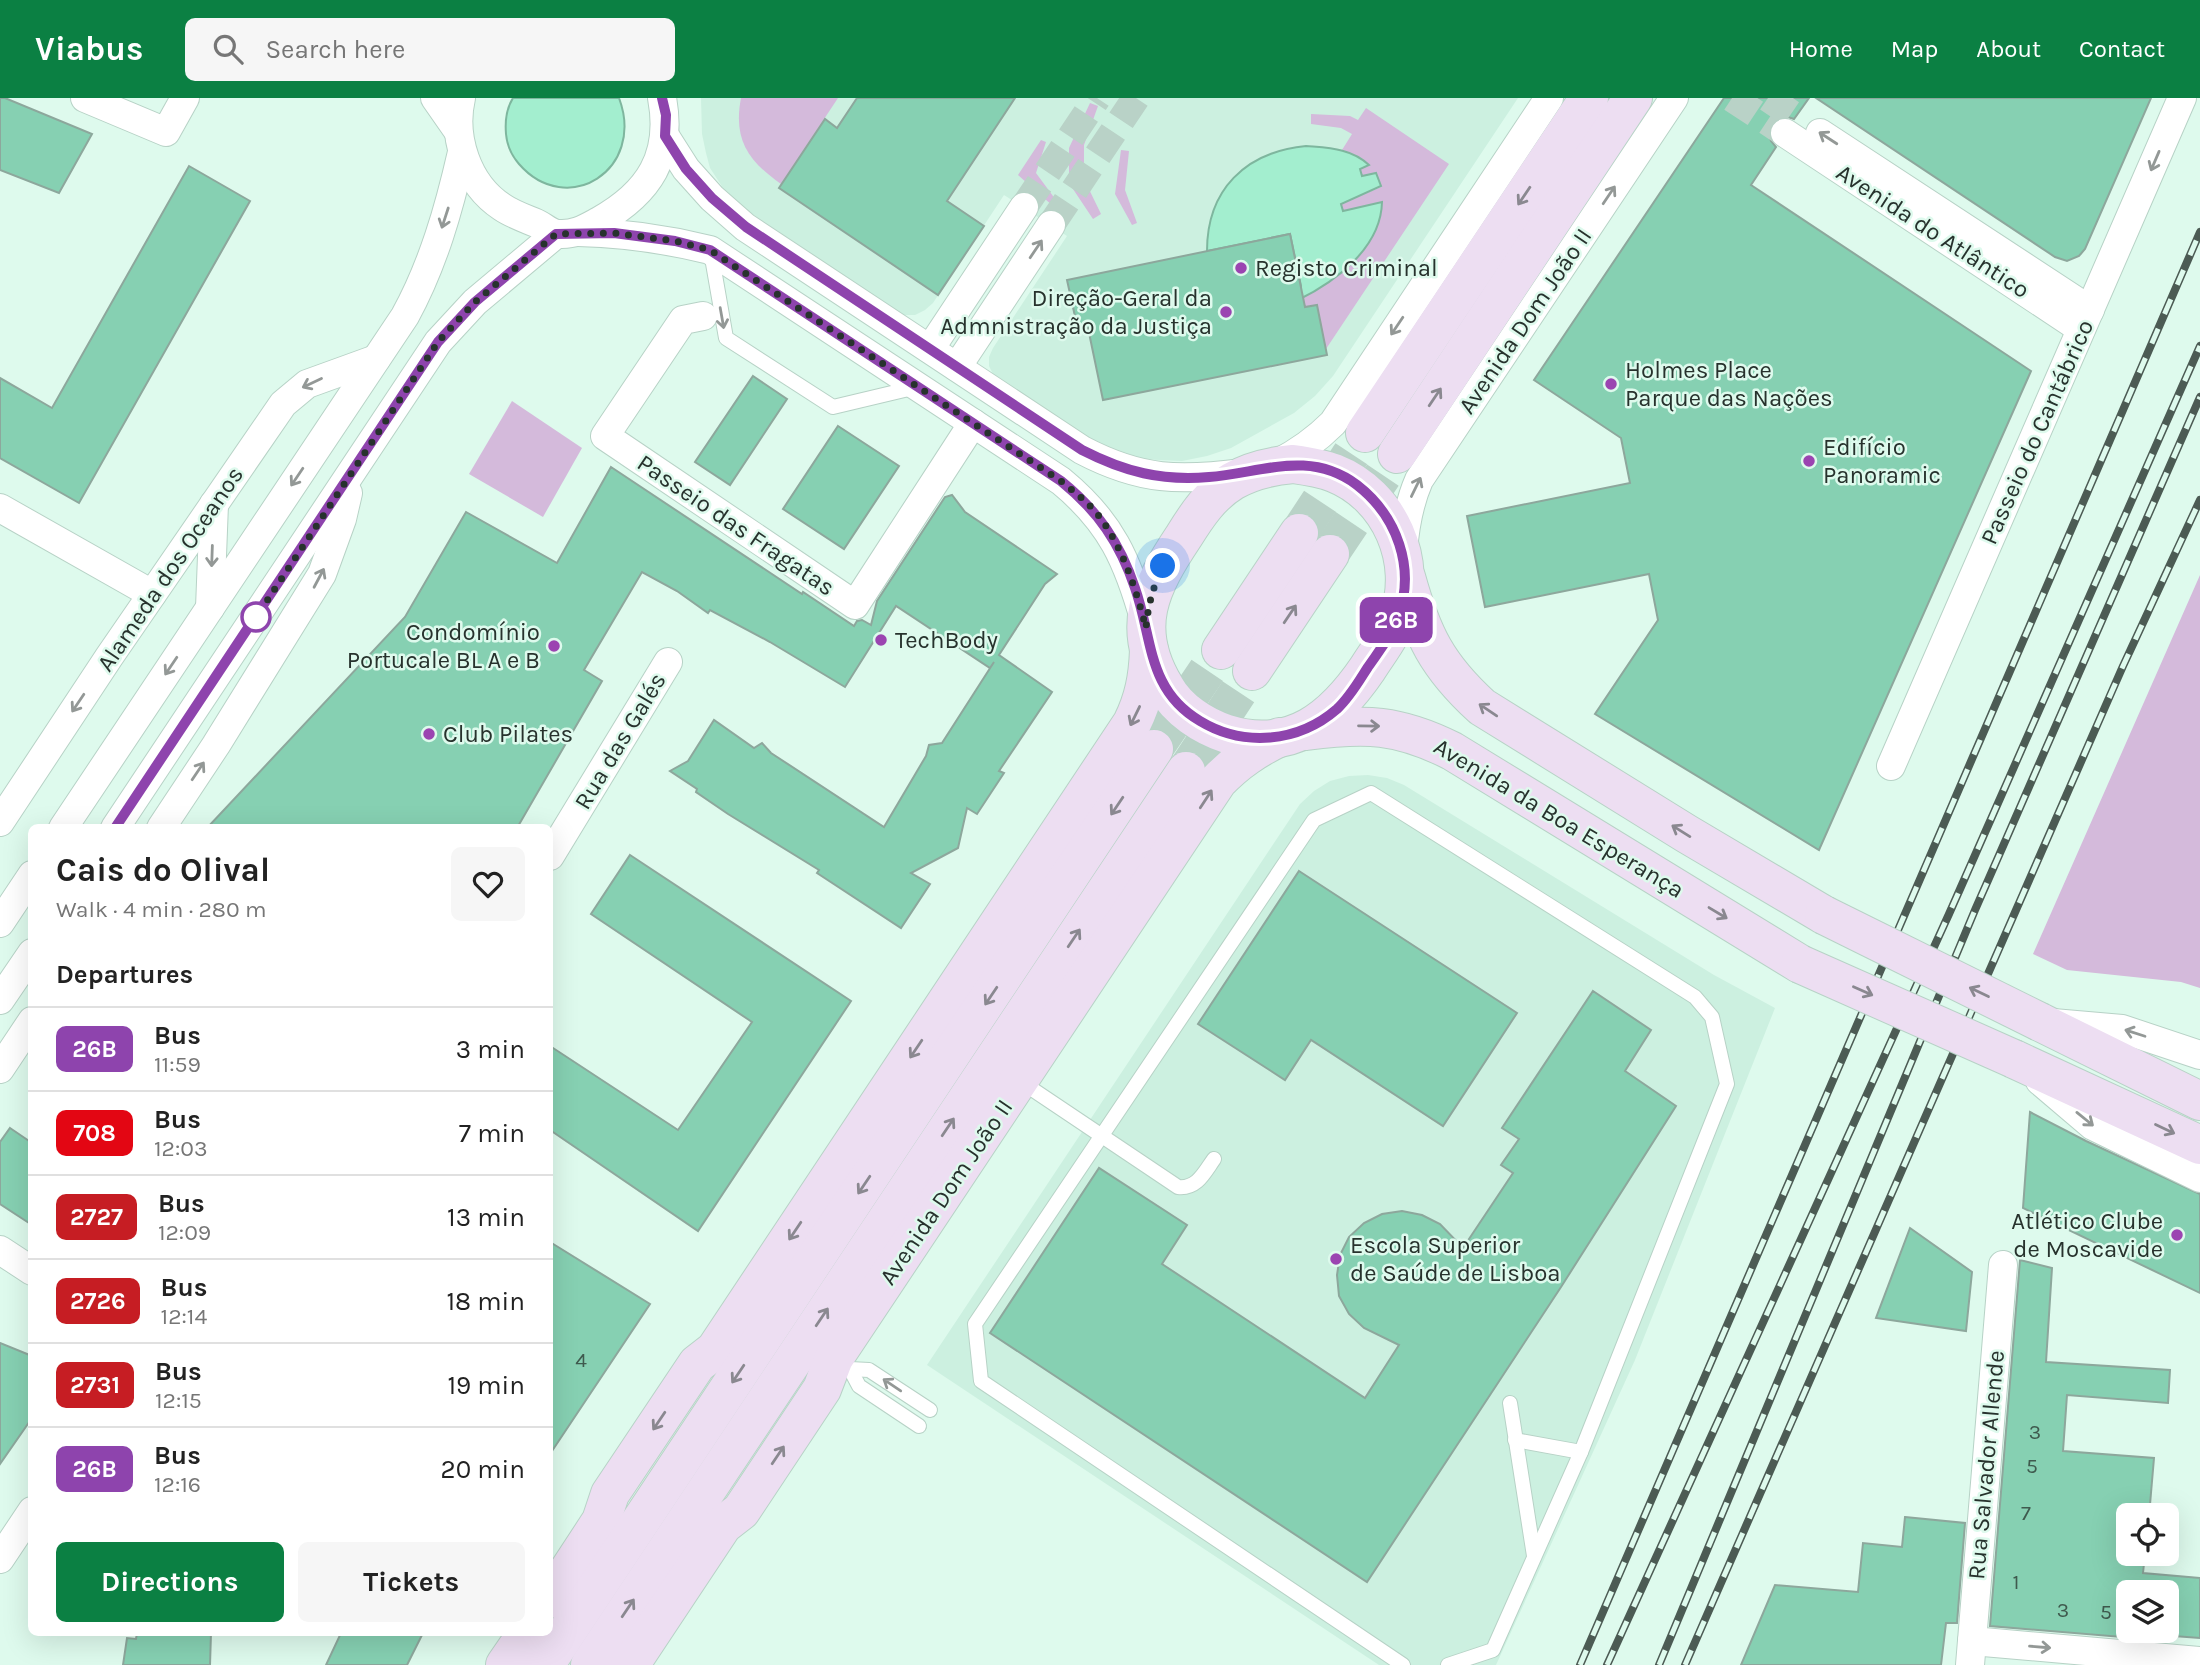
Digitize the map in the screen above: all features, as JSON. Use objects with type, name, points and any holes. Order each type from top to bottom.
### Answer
[{"type":"main road","points":[[1366,433],[1589,98]]},
{"type":"main road","name":"Avenida Dom João II","points":[[1397,454],[1633,98]]},
{"type":"main road","points":[[553,1594],[601,1521],[610,1494],[697,1364],[715,1350],[1132,723],[1142,702],[1149,675],[1148,607],[1153,586],[1163,566],[1214,495],[1231,482],[1261,469],[1293,464],[1314,467],[1335,473],[1371,498],[1396,533],[1416,614],[1432,650],[1460,687],[1482,706],[1687,834],[1824,915],[2200,1101]]},
{"type":"main road","points":[[1221,650],[1299,533]]},
{"type":"main road","points":[[1252,671],[1330,554]]},
{"type":"main road","name":"Avenida Dom João II","points":[[630,1665],[723,1525],[740,1511],[842,1363],[1020,1082],[1219,781],[1234,763],[1256,748],[1320,722],[1352,692],[1398,618],[1403,597],[1404,564]]},
{"type":"main road","points":[[1148,639],[1156,670],[1166,690],[1197,720],[1237,737],[1258,739],[1291,734]]},
{"type":"main road","name":"Avenida da Boa Esperança","points":[[1291,734],[1343,726],[1383,726],[1426,738],[1452,751],[1800,964],[2200,1145]]},
{"type":"main road","points":[[545,1665],[1154,749]]},
{"type":"main road","name":"Avenida Dom João II","points":[[590,1665],[1186,771]]},
{"type":"main road","points":[[782,1377],[842,1363]]},
{"type":"main road","points":[[601,1521],[651,1506]]},
{"type":"main road","points":[[505,1665],[525,1636]]},
{"type":"street","points":[[85,98],[124,105],[166,132],[185,98]]},
{"type":"street","points":[[435,98],[460,142],[471,172],[483,191],[499,206],[518,217],[567,233],[624,234],[675,241],[710,250],[1061,481],[1085,500],[1104,523],[1135,587],[1148,639]]},
{"type":"street","points":[[66,824],[420,289],[451,201],[460,142],[461,98]]},
{"type":"street","points":[[666,112],[686,169],[712,198],[746,227],[1082,450],[1137,474],[1164,478],[1207,478],[1261,469],[1296,454],[1319,438],[1333,423],[1549,98]]},
{"type":"street","name":"Avenida Dom João II","points":[[1404,564],[1405,526],[1411,499],[1419,480],[1674,98]]},
{"type":"street","name":"Passeio do Cantábrico","points":[[1891,766],[2182,98]]},
{"type":"street","points":[[118,824],[438,342],[475,302],[567,233],[622,208],[639,193],[652,176],[660,156],[666,112]]},
{"type":"street","name":"Avenida do Atlântico","points":[[1791,125],[2085,320]]},
{"type":"street","points":[[930,349],[1024,207]]},
{"type":"street","points":[[957,367],[1051,225]]},
{"type":"street","name":"Passeio das Fragatas","points":[[703,316],[683,320],[605,436],[855,605],[973,423]]},
{"type":"street","name":"Alameda dos Oceanos","points":[[0,822],[283,404],[307,384],[376,359]]},
{"type":"street","points":[[163,824],[216,745],[322,574],[342,519],[354,471]]},
{"type":"street","points":[[210,608],[214,504]]},
{"type":"street","points":[[0,508],[152,594]]},
{"type":"street","name":"Rua das Galés","points":[[553,851],[668,662]]},
{"type":"street","points":[[0,923],[28,881]]},
{"type":"street","points":[[0,1000],[28,959]]},
{"type":"street","points":[[2040,1022],[2122,1029],[2200,1055]]},
{"type":"street","points":[[0,1069],[28,1027]]},
{"type":"street","points":[[2014,1059],[2093,1126],[2200,1178]]},
{"type":"street","points":[[0,1250],[28,1268]]},
{"type":"street","name":"Rua Salvador Allende","points":[[1971,1653],[2003,1265]]},
{"type":"street","points":[[0,1559],[28,1517]]},
{"type":"street","points":[[1971,1653],[2193,1662]]},
{"type":"lane","points":[[710,250],[726,338],[833,407],[918,386]]},
{"type":"lane","points":[[1403,1665],[981,1381],[975,1324],[1314,820],[1371,793],[1695,997],[1712,1017],[1727,1084],[1581,1452],[1493,1650],[1448,1665]]},
{"type":"lane","points":[[1020,1082],[1178,1187],[1194,1185],[1214,1159]]},
{"type":"lane","points":[[842,1363],[869,1370],[930,1410]]},
{"type":"lane","points":[[842,1363],[859,1386],[919,1426]]},
{"type":"lane","points":[[1510,1403],[1534,1557]]},
{"type":"lane","points":[[1515,1440],[1581,1452]]},
{"type":"shaded area","points":[[513,98],[619,98],[624,124],[622,146],[612,165],[597,179],[579,186],[559,187],[538,180],[519,164],[507,142],[506,116]]},
{"type":"shaded area","points":[[701,98],[1518,98],[1333,376],[1315,396],[1294,413],[1231,448],[1182,461],[1138,459],[1103,447],[993,374],[989,357],[993,348],[1067,236],[1004,195],[933,303],[915,315],[904,315],[727,194],[710,168],[702,134]]},
{"type":"shaded area","points":[[741,98],[838,98],[781,184],[760,167],[746,148],[739,126]]},
{"type":"shaded area","points":[[1090,103],[1098,106],[1084,145],[1084,179],[1101,214],[1093,219],[1069,183],[1069,148]]},
{"type":"shaded area","points":[[1366,108],[1449,164],[1326,349],[1295,310],[1293,302],[1338,273],[1361,251],[1378,221],[1382,202],[1343,212],[1341,204],[1381,187],[1362,177],[1361,158],[1342,150],[1352,134],[1341,128],[1311,124],[1311,114],[1350,116],[1358,120]]},
{"type":"shaded area","points":[[1041,140],[1046,142],[1036,173],[1064,211],[1062,214],[1018,175]]},
{"type":"shaded area","points":[[1306,146],[1331,148],[1355,155],[1369,165],[1360,169],[1362,176],[1376,173],[1381,186],[1341,204],[1343,211],[1382,202],[1380,219],[1374,234],[1354,262],[1327,284],[1298,300],[1301,286],[1290,234],[1207,251],[1214,210],[1222,193],[1234,178],[1265,156]]},
{"type":"shaded area","points":[[1121,150],[1129,151],[1125,190],[1137,223],[1132,225],[1115,194]]},
{"type":"shaded area","points":[[512,401],[582,448],[543,517],[469,474]]},
{"type":"shaded area","points":[[2200,575],[2200,988],[2181,982],[2067,970],[2033,954]]},
{"type":"shaded area","name":"Escola Superior de Saúde de Lisboa","points":[[1368,775],[1387,778],[1404,785],[1714,975],[1775,1008],[1635,1360],[1496,1665],[1379,1665],[927,1365],[1300,804],[1330,781]]},
{"type":"building","points":[[0,98],[92,134],[59,193],[0,170]]},
{"type":"building","points":[[857,98],[1015,98],[947,201],[984,226],[938,295],[779,188],[825,119],[837,128]]},
{"type":"building","name":"Edifício Panoramic","points":[[1724,98],[1809,98],[1794,119],[1785,116],[1772,123],[1768,133],[1776,147],[1751,185],[2031,371],[1819,850],[1595,714],[1658,620],[1649,574],[1485,607],[1467,516],[1630,483],[1621,438],[1534,380]]},
{"type":"building","points":[[1816,98],[2151,98],[2085,249],[2079,256],[2067,261],[2055,257]]},
{"type":"building","points":[[189,166],[250,201],[79,503],[0,458],[0,378],[52,408]]},
{"type":"building","points":[[1290,234],[1305,307],[1317,305],[1327,355],[1103,400],[1088,328],[1078,330],[1067,280]]},
{"type":"building","points":[[753,376],[787,399],[730,485],[695,462]]},
{"type":"building","points":[[838,426],[899,466],[844,549],[783,509]]},
{"type":"building","points":[[611,467],[854,626],[857,621],[862,620],[871,625],[877,601],[945,497],[952,495],[965,512],[1057,574],[1045,584],[999,655],[1052,692],[999,771],[1004,773],[977,814],[967,808],[958,848],[911,873],[930,884],[901,928],[817,873],[819,870],[728,814],[670,771],[688,761],[714,720],[754,748],[762,743],[771,753],[884,827],[926,756],[929,745],[942,743],[994,662],[990,668],[896,606],[845,687],[770,642],[710,610],[708,613],[677,591],[642,572],[584,670],[602,681],[519,824],[211,824],[405,617],[466,512],[557,563]]},
{"type":"building","points":[[630,855],[851,1001],[698,1231],[553,1132],[553,1048],[678,1130],[752,1022],[591,914]]},
{"type":"building","points":[[1299,871],[1517,1013],[1443,1126],[1311,1040],[1285,1080],[1198,1024]]},
{"type":"building","points":[[1593,991],[1651,1030],[1625,1071],[1676,1106],[1367,1582],[990,1333],[1099,1168],[1187,1225],[1162,1264],[1365,1398],[1399,1345],[1364,1328],[1349,1314],[1339,1296],[1337,1275],[1340,1255],[1349,1237],[1364,1223],[1382,1214],[1402,1211],[1422,1215],[1440,1224],[1463,1248],[1513,1173],[1501,1165],[1519,1139],[1502,1128]]},
{"type":"building","points":[[2030,1112],[2200,1194],[2200,1293],[2023,1208]]},
{"type":"building","points":[[10,1128],[28,1140],[28,1222],[0,1204],[0,1142]]},
{"type":"building","points":[[1910,1228],[1972,1272],[1966,1331],[1876,1318]]},
{"type":"building","points":[[553,1244],[650,1304],[553,1450]]},
{"type":"building","points":[[2020,1260],[2052,1268],[2046,1362],[2170,1370],[2168,1403],[2067,1395],[2063,1451],[2154,1458],[2150,1503],[2116,1503],[2116,1566],[2144,1566],[2143,1573],[2200,1578],[2200,1638],[2179,1636],[2179,1580],[2116,1580],[2116,1636],[1990,1626]]},
{"type":"building","points":[[0,1343],[28,1354],[28,1424],[0,1464]]},
{"type":"building","points":[[1905,1517],[1965,1523],[1957,1623],[1946,1623],[1941,1665],[1741,1665],[1775,1585],[1858,1592],[1863,1543],[1902,1547]]},
{"type":"building","points":[[136,1636],[211,1636],[210,1665],[123,1665],[127,1638],[136,1639]]},
{"type":"building","points":[[340,1636],[422,1636],[407,1665],[326,1665]]},
{"type":"tunnel","points":[[1024,207],[1097,98]]},
{"type":"tunnel","points":[[1051,225],[1136,98]]},
{"type":"tunnel","points":[[1732,98],[1785,133]]},
{"type":"tunnel","points":[[1768,98],[1796,117]]},
{"type":"tunnel","points":[[1299,533],[1365,433]]},
{"type":"tunnel","points":[[1330,554],[1397,454]]},
{"type":"tunnel","points":[[1154,749],[1221,650]]},
{"type":"tunnel","points":[[1186,771],[1252,671]]},
{"type":"railway","points":[[1580,1665],[2200,232]]},
{"type":"railway","points":[[1607,1665],[1949,914],[2200,346]]},
{"type":"railway","points":[[1659,1665],[1975,910],[2200,397]]},
{"type":"railway","points":[[1685,1665],[2123,666],[2200,500]]},
{"type":"bus line","name":"26B","points":[[118,824],[438,342],[475,302],[556,234],[614,233],[675,241],[710,250],[1061,481],[1085,500],[1104,523],[1135,587],[1156,670],[1166,690],[1197,720],[1237,737],[1280,737],[1320,722],[1352,692],[1388,637],[1398,618],[1403,597],[1405,575],[1396,533],[1371,498],[1335,473],[1314,467],[1293,464],[1207,478],[1164,478],[1137,474],[1082,450],[746,227],[712,198],[686,169],[665,136],[666,115],[662,98]]},
{"type":"place","name":"Registo Criminal","points":[[1241,268]]},
{"type":"place","name":"Direção-Geral da Admnistração da Justiça","points":[[1226,312]]},
{"type":"place","name":"Holmes Place Parque das Nações","points":[[1611,384]]},
{"type":"place","name":"Edifício Panoramic","points":[[1809,461]]},
{"type":"place","name":"TechBody","points":[[881,640]]},
{"type":"place","name":"Condomínio Portucale BL A e B","points":[[554,646]]},
{"type":"place","name":"Club Pilates","points":[[429,734]]},
{"type":"place","name":"Atlético Clube de Moscavide","points":[[2177,1235]]},
{"type":"place","name":"Escola Superior de Saúde de Lisboa","points":[[1336,1259]]},
{"type":"route","points":[[256,617],[255,619],[438,342],[475,302],[556,234],[578,232],[634,235],[710,250],[1061,481],[1085,500],[1104,523],[1135,587],[1146,628],[1153,586],[1163,566]]}]
